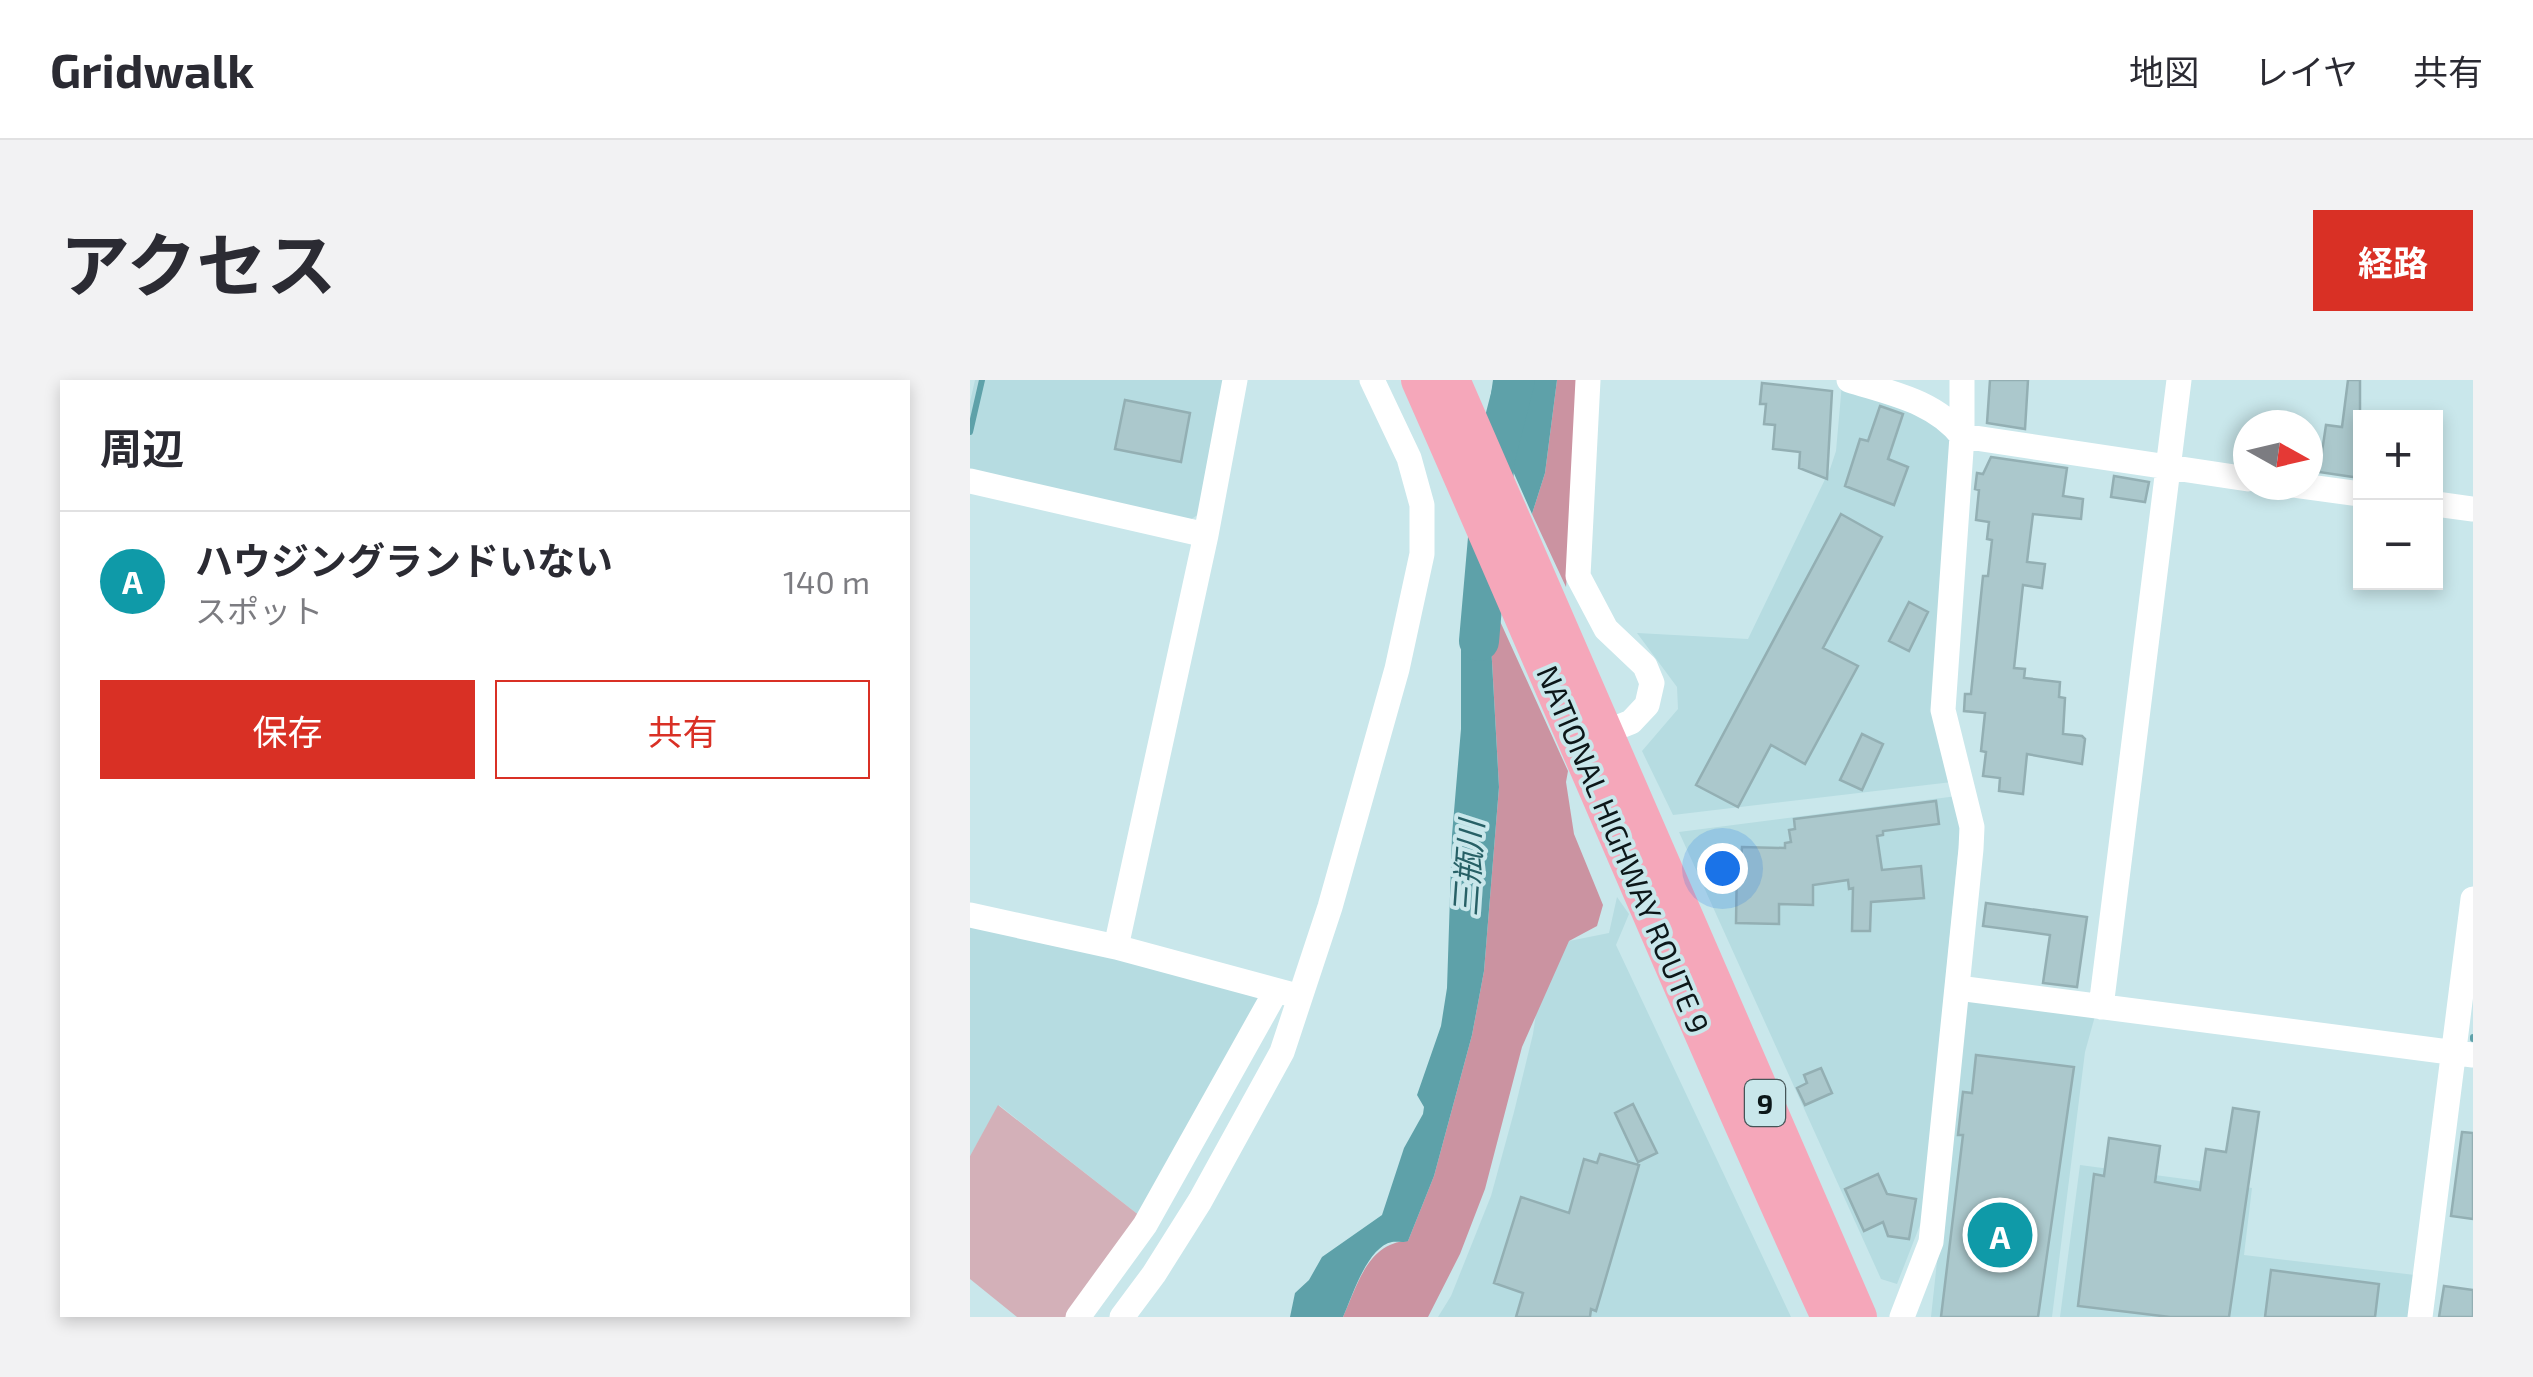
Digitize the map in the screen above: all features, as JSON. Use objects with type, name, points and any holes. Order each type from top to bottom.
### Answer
[{"type":"highway","name":"NATIONAL HIGHWAY ROUTE 9","points":[[1420,380],[1589,728],[1830,1317]]},
{"type":"highway","name":"NATIONAL HIGHWAY ROUTE 9","points":[[1451,380],[1580,675],[1589,728]]},
{"type":"highway","name":"NATIONAL HIGHWAY ROUTE 9","points":[[1662,904],[1858,1317]]},
{"type":"street","points":[[1116,947],[1206,535],[1235,380]]},
{"type":"street","points":[[1122,1317],[1200,1201],[1282,1052],[1289,994],[1397,668],[1422,554],[1422,505],[1414,474],[1372,380]]},
{"type":"street","points":[[1588,380],[1578,576],[1606,628],[1646,666],[1652,683],[1647,704],[1631,722],[1589,728]]},
{"type":"street","points":[[1849,380],[1909,399],[1948,418],[1962,436],[2233,477]]},
{"type":"street","points":[[1902,1317],[1932,1242],[1972,827],[1943,710],[1962,436],[1962,380]]},
{"type":"street","points":[[2101,1007],[2179,380]]},
{"type":"street","points":[[970,481],[1206,535]]},
{"type":"street","points":[[2323,489],[2353,493]]},
{"type":"street","points":[[2443,505],[2473,509]]},
{"type":"street","points":[[2420,1317],[2463,1053],[2473,899]]},
{"type":"street","points":[[970,914],[1116,947],[1289,994]]},
{"type":"street","points":[[1958,988],[2463,1053]]},
{"type":"street","points":[[1078,1317],[1145,1225],[1289,994]]},
{"type":"shaded area","points":[[975,380],[1227,380],[1199,514],[1187,522],[970,472],[970,402]]},
{"type":"shaded area","points":[[1557,380],[1583,380],[1566,587],[1532,514],[1545,473]]},
{"type":"shaded area","points":[[1842,384],[1902,404],[1955,438],[1952,782],[1673,815],[1642,751],[1678,709],[1677,687],[1637,633],[1748,639],[1830,469],[1836,451]]},
{"type":"shaded area","points":[[1494,608],[1568,771],[1566,782],[1574,834],[1603,905],[1597,926],[1569,941],[1522,1047],[1485,1189],[1460,1254],[1428,1317],[1343,1317],[1374,1257],[1394,1243],[1408,1241],[1434,1176],[1472,1035],[1484,971],[1499,787],[1490,625]]},
{"type":"shaded area","points":[[1957,796],[1960,834],[1922,1220],[1897,1284],[1881,1279],[1679,832]]},
{"type":"shaded area","points":[[1617,897],[1629,914],[1616,945],[1791,1317],[1438,1317],[1451,1296],[1491,1196],[1533,1034],[1551,910],[1569,941],[1609,933]]},
{"type":"shaded area","points":[[970,925],[1098,952],[1259,998],[1140,1216],[999,1105],[970,1156]]},
{"type":"shaded area","points":[[1966,994],[2095,1016],[2085,1052],[2052,1317],[1931,1317]]},
{"type":"shaded area","points":[[998,1105],[1140,1216],[1068,1317],[1017,1317],[970,1279],[970,1156]]},
{"type":"shaded area","points":[[2080,1165],[2252,1188],[2244,1255],[2415,1275],[2410,1317],[2060,1317]]},
{"type":"water","points":[[1493,380],[1557,380],[1545,473],[1532,514],[1488,415]]},
{"type":"water","points":[[1471,559],[1494,608],[1490,626],[1499,787],[1484,971],[1472,1035],[1434,1176],[1408,1241],[1392,1242],[1375,1253],[1343,1317],[1290,1317],[1295,1293],[1309,1280],[1322,1257],[1382,1215],[1404,1148],[1423,1114],[1424,1107],[1417,1095],[1441,1026],[1447,988],[1452,835],[1461,729],[1461,623]]},
{"type":"building","points":[[1990,380],[2028,380],[2025,429],[1987,423]]},
{"type":"building","points":[[2348,380],[2360,380],[2360,410],[2353,410],[2353,477],[2323,473],[2326,425],[2342,427]]},
{"type":"building","points":[[1762,383],[1832,391],[1827,479],[1799,468],[1800,452],[1773,449],[1775,425],[1764,424],[1766,404],[1760,404]]},
{"type":"building","points":[[1125,400],[1190,413],[1181,462],[1115,449]]},
{"type":"building","points":[[1880,406],[1903,414],[1888,459],[1908,467],[1894,505],[1845,486],[1860,439],[1868,441]]},
{"type":"building","points":[[1991,457],[2067,468],[2063,496],[2083,499],[2081,519],[2033,514],[2027,562],[2045,564],[2042,588],[2023,585],[2014,668],[2025,669],[2024,678],[2060,682],[2059,697],[2065,698],[2063,734],[2085,739],[2082,764],[2027,754],[2023,794],[1999,791],[2000,778],[1983,776],[1985,713],[1964,711],[1965,694],[1971,694],[1983,576],[1988,576],[1992,540],[1987,539],[1989,522],[1976,520],[1979,490],[1975,489],[1977,473],[1983,474]]},
{"type":"building","points":[[2114,476],[2149,482],[2145,502],[2111,497]]},
{"type":"building","points":[[1841,514],[1882,537],[1823,648],[1858,666],[1805,764],[1771,745],[1738,807],[1696,785]]},
{"type":"building","points":[[1909,602],[1928,612],[1909,651],[1889,641]]},
{"type":"building","points":[[1862,734],[1883,744],[1862,790],[1840,780]]},
{"type":"building","points":[[1936,801],[1939,824],[1883,831],[1883,835],[1877,836],[1882,870],[1921,866],[1924,898],[1871,902],[1870,931],[1852,931],[1853,888],[1849,889],[1848,880],[1813,885],[1813,905],[1779,904],[1779,924],[1736,923],[1737,862],[1741,862],[1742,847],[1785,848],[1785,843],[1791,842],[1789,830],[1795,829],[1794,819]]},
{"type":"building","points":[[1986,903],[2087,917],[2077,987],[2043,983],[2050,935],[1983,926]]},
{"type":"building","points":[[1976,1055],[2074,1067],[2038,1317],[1941,1317],[1963,1135],[1958,1135],[1963,1092],[1972,1093]]},
{"type":"building","points":[[1821,1068],[1832,1093],[1805,1105],[1797,1088],[1807,1083],[1804,1075]]},
{"type":"building","points":[[1633,1104],[1657,1153],[1638,1162],[1615,1113]]},
{"type":"building","points":[[2233,1108],[2259,1112],[2229,1317],[2170,1317],[2078,1306],[2094,1174],[2104,1176],[2109,1138],[2160,1146],[2155,1182],[2200,1190],[2206,1149],[2226,1152]]},
{"type":"building","points":[[2462,1132],[2473,1133],[2473,1219],[2451,1216]]},
{"type":"building","points":[[1600,1154],[1639,1165],[1596,1311],[1591,1309],[1590,1317],[1516,1317],[1523,1293],[1494,1283],[1521,1197],[1569,1213],[1584,1159],[1597,1163]]},
{"type":"building","points":[[1878,1174],[1887,1194],[1916,1199],[1909,1239],[1888,1236],[1883,1222],[1864,1231],[1845,1189]]},
{"type":"building","points":[[2271,1270],[2379,1284],[2375,1317],[2265,1317]]},
{"type":"building","points":[[2444,1286],[2473,1290],[2473,1317],[2439,1317]]},
{"type":"waterway","points":[[970,432],[982,380]]},
{"type":"waterway","name":"三瓶川","points":[[1479,641],[1495,458],[1515,380]]},
{"type":"place","name":"ハウジングランドいない","points":[[2000,1235]]}]
